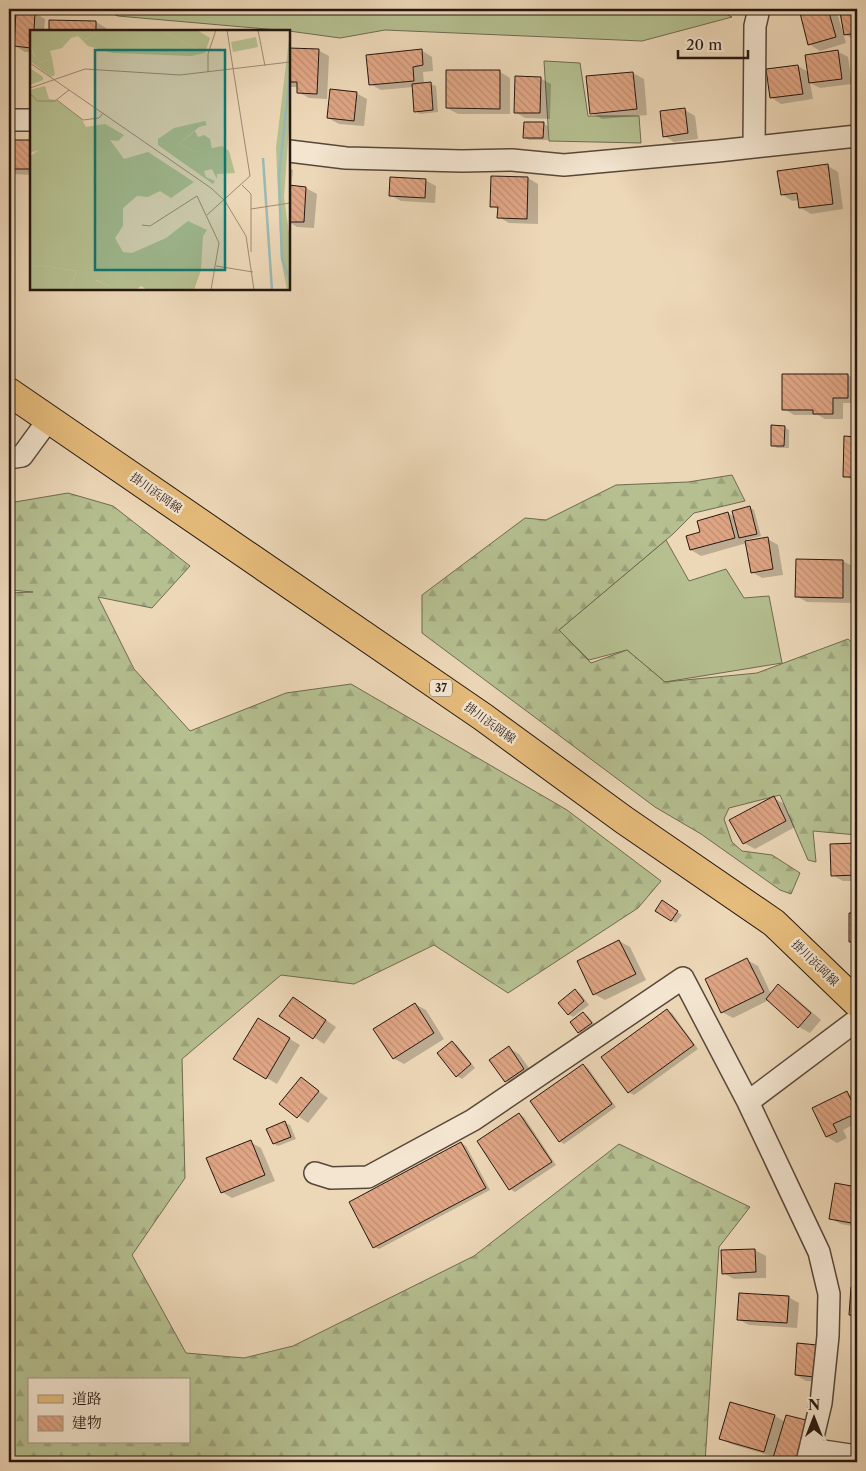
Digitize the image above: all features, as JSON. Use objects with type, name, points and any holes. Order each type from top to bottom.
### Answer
[{"type":"main road","name":"掛川浜岡線","points":[[9,392],[483,717],[624,820],[774,923],[857,1004]]},
{"type":"street","points":[[754,147],[755,26],[759,9]]},
{"type":"street","points":[[9,120],[30,120]]},
{"type":"street","points":[[290,150],[346,158],[462,161],[512,160],[564,165],[857,136]]},
{"type":"street","points":[[9,458],[22,456],[49,419]]},
{"type":"street","points":[[315,1173],[331,1178],[368,1177],[473,1120],[683,978],[748,1102],[819,1252],[829,1294],[828,1336],[821,1402],[809,1455],[857,1456]]},
{"type":"street","points":[[748,1102],[857,1020]]},
{"type":"green space","points":[[101,9],[715,9],[732,17],[642,41],[385,30],[340,38],[290,30],[118,16]]},
{"type":"green space","points":[[544,61],[580,63],[588,116],[639,116],[641,143],[549,141]]},
{"type":"green space","points":[[732,475],[745,501],[694,513],[673,534],[559,630],[591,663],[627,650],[665,682],[757,673],[848,639],[857,647],[857,835],[813,831],[816,862],[808,860],[780,795],[729,808],[724,819],[732,842],[742,851],[772,855],[800,873],[791,894],[780,890],[701,834],[655,807],[422,633],[422,595],[525,518],[546,520],[616,485],[688,482]]},
{"type":"green space","points":[[68,493],[113,506],[190,566],[152,608],[98,597],[134,669],[190,731],[286,693],[351,684],[567,810],[661,881],[638,908],[508,993],[434,945],[354,984],[281,975],[182,1059],[185,1178],[132,1255],[186,1353],[244,1358],[293,1346],[474,1256],[619,1144],[750,1207],[719,1247],[705,1462],[9,1462],[9,593],[33,592],[9,590],[9,503]]},
{"type":"green space","points":[[666,540],[689,581],[726,569],[744,598],[769,596],[782,663],[665,682],[627,650],[589,660],[559,630]]},
{"type":"building","points":[[799,9],[828,9],[836,37],[808,45]]},
{"type":"building","points":[[857,9],[857,33],[844,35],[840,12]]},
{"type":"building","points":[[16,11],[35,12],[34,30],[30,30],[30,48],[14,46]]},
{"type":"building","points":[[49,20],[96,21],[96,30],[49,30]]},
{"type":"building","points":[[290,48],[319,49],[317,94],[297,93],[297,82],[290,82]]},
{"type":"building","points":[[422,49],[423,65],[413,67],[414,81],[369,85],[366,55]]},
{"type":"building","points":[[838,50],[842,79],[809,83],[805,55]]},
{"type":"building","points":[[798,65],[803,94],[770,98],[766,69]]},
{"type":"building","points":[[446,70],[500,70],[500,109],[446,108]]},
{"type":"building","points":[[633,72],[637,109],[590,114],[586,76]]},
{"type":"building","points":[[515,76],[541,77],[540,113],[514,113]]},
{"type":"building","points":[[431,82],[433,110],[414,112],[412,84]]},
{"type":"building","points":[[330,89],[357,92],[354,121],[327,118]]},
{"type":"building","points":[[685,108],[688,133],[663,137],[660,111]]},
{"type":"building","points":[[524,122],[544,122],[543,138],[523,138]]},
{"type":"building","points":[[9,140],[30,140],[30,169],[9,169]]},
{"type":"building","points":[[828,164],[833,204],[799,208],[797,193],[781,195],[777,171]]},
{"type":"building","points":[[491,176],[528,177],[527,219],[497,218],[498,207],[490,207]]},
{"type":"building","points":[[390,177],[426,179],[425,198],[389,196]]},
{"type":"building","points":[[290,185],[306,187],[304,222],[290,222]]},
{"type":"building","points":[[782,374],[848,374],[848,398],[833,398],[833,414],[813,414],[813,410],[782,410]]},
{"type":"building","points":[[771,425],[785,426],[784,446],[771,446]]},
{"type":"building","points":[[844,436],[857,437],[857,477],[843,477]]},
{"type":"building","points":[[750,506],[757,534],[739,538],[732,511]]},
{"type":"building","points":[[728,512],[735,538],[690,550],[686,536],[700,532],[697,521]]},
{"type":"building","points":[[768,537],[773,569],[751,573],[745,541]]},
{"type":"building","points":[[796,559],[843,560],[843,598],[795,597]]},
{"type":"building","points":[[774,796],[786,821],[743,844],[729,820]]},
{"type":"building","points":[[857,843],[857,875],[831,876],[830,844]]},
{"type":"building","points":[[662,900],[678,911],[671,921],[655,911]]},
{"type":"building","points":[[849,913],[857,913],[857,942],[849,942]]},
{"type":"building","points":[[619,940],[636,974],[593,995],[577,961]]},
{"type":"building","points":[[747,958],[764,992],[721,1013],[705,979]]},
{"type":"building","points":[[778,984],[811,1013],[798,1028],[766,999]]},
{"type":"building","points":[[575,989],[584,1001],[568,1015],[558,1003]]},
{"type":"building","points":[[293,997],[326,1020],[313,1039],[279,1016]]},
{"type":"building","points":[[415,1003],[434,1033],[393,1059],[373,1029]]},
{"type":"building","points":[[667,1009],[694,1045],[628,1093],[601,1057]]},
{"type":"building","points":[[583,1012],[592,1023],[578,1033],[570,1022]]},
{"type":"building","points":[[258,1018],[290,1038],[266,1079],[233,1059]]},
{"type":"building","points":[[452,1041],[471,1064],[456,1077],[437,1053]]},
{"type":"building","points":[[509,1046],[524,1069],[505,1082],[489,1060]]},
{"type":"building","points":[[583,1064],[612,1104],[559,1142],[530,1101]]},
{"type":"building","points":[[301,1077],[319,1091],[297,1118],[279,1104]]},
{"type":"building","points":[[847,1091],[857,1113],[833,1124],[837,1132],[826,1137],[812,1108]]},
{"type":"building","points":[[519,1113],[552,1162],[509,1190],[477,1141]]},
{"type":"building","points":[[285,1121],[291,1137],[273,1144],[266,1129]]},
{"type":"building","points":[[251,1140],[265,1175],[221,1193],[206,1158]]},
{"type":"building","points":[[461,1142],[486,1188],[373,1248],[349,1202]]},
{"type":"building","points":[[835,1183],[857,1187],[857,1224],[829,1219]]},
{"type":"building","points":[[755,1249],[756,1272],[722,1274],[721,1250]]},
{"type":"building","points":[[851,1287],[857,1288],[857,1316],[849,1315]]},
{"type":"building","points":[[739,1293],[789,1296],[787,1323],[737,1320]]},
{"type":"building","points":[[797,1343],[817,1345],[815,1377],[795,1375]]},
{"type":"building","points":[[730,1402],[775,1415],[764,1452],[719,1439]]},
{"type":"building","points":[[854,1410],[857,1410],[857,1445]]},
{"type":"building","points":[[786,1415],[810,1421],[797,1462],[787,1462],[773,1458]]}]
